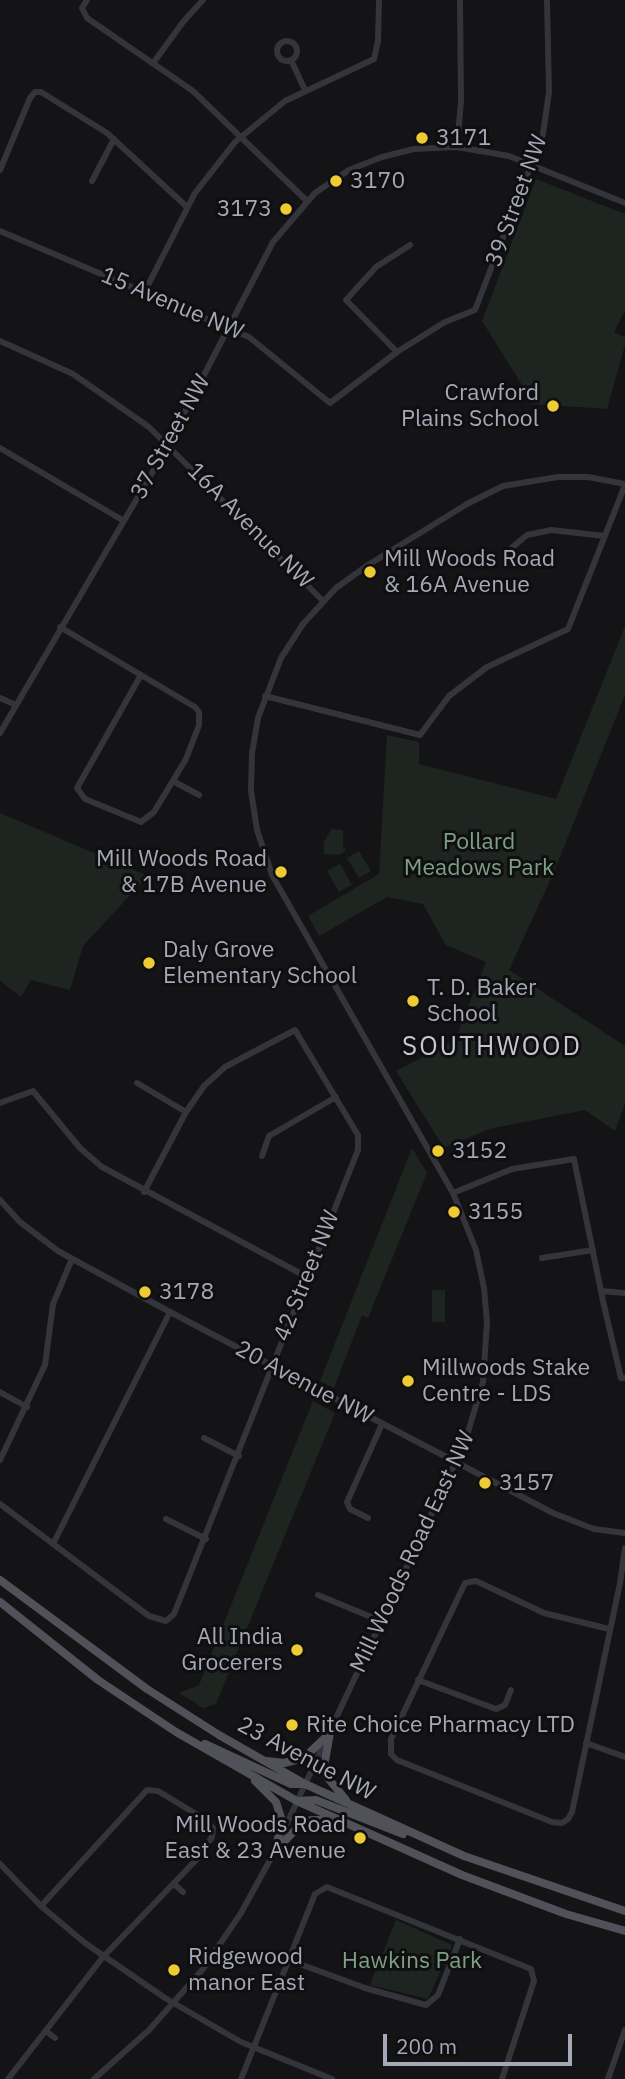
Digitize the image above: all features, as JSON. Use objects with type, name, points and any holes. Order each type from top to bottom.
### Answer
[{"type":"main road","name":"23 Avenue NW","points":[[0,1580],[147,1689],[305,1784],[429,1842],[506,1873],[625,1911]]},
{"type":"main road","name":"23 Avenue NW","points":[[0,1602],[98,1680],[176,1732],[297,1801],[462,1875],[566,1914],[625,1931]]},
{"type":"main road","points":[[176,1732],[290,1784],[305,1784]]},
{"type":"main road","points":[[260,1759],[285,1763],[304,1758],[330,1733]]},
{"type":"main road","points":[[330,1733],[323,1772],[350,1805]]},
{"type":"main road","points":[[245,1771],[276,1802],[282,1821],[275,1851]]},
{"type":"main road","points":[[297,1801],[316,1800],[385,1828],[429,1842]]},
{"type":"main road","points":[[275,1851],[300,1825],[311,1820],[344,1822]]},
{"type":"street","points":[[87,0],[83,12],[90,21],[193,91],[307,201]]},
{"type":"street","points":[[154,62],[203,0]]},
{"type":"street","points":[[145,291],[187,207],[208,174],[241,136],[274,109],[305,90],[374,59],[378,41],[379,0]]},
{"type":"street","points":[[457,147],[461,101],[460,0]]},
{"type":"street","name":"39 Street NW","points":[[328,403],[397,352],[445,322],[475,310],[533,166],[548,106],[547,0]]},
{"type":"street","points":[[291,60],[305,90]]},
{"type":"street","points":[[0,170],[28,101],[35,92],[45,92],[114,139],[187,207]]},
{"type":"street","points":[[92,181],[114,139]]},
{"type":"street","name":"37 Street NW","points":[[0,733],[169,444],[273,242],[307,201],[340,176],[364,163],[414,149],[457,147],[494,152],[625,203]]},
{"type":"street","name":"15 Avenue NW","points":[[0,231],[230,327],[266,347],[328,403]]},
{"type":"street","points":[[397,352],[346,300],[376,267],[410,245]]},
{"type":"street","name":"16A Avenue NW","points":[[0,341],[80,379],[131,412],[169,444],[323,601]]},
{"type":"street","points":[[0,449],[124,521]]},
{"type":"street","name":"Mill Woods Road East NW","points":[[94,2079],[174,2003],[232,1927],[275,1851],[455,1463],[480,1395],[487,1322],[484,1288],[476,1250],[453,1193],[272,875],[257,830],[251,792],[252,753],[265,696],[288,645],[323,601],[368,565],[494,490],[527,480],[558,477],[588,477],[625,485]]},
{"type":"street","points":[[265,696],[420,735],[449,696],[486,667],[568,629],[625,485]]},
{"type":"street","points":[[508,551],[519,538],[551,530],[605,536]]},
{"type":"street","points":[[60,627],[141,675],[195,707],[200,715],[191,746],[173,781],[154,812],[144,821],[136,821],[97,804],[78,792],[79,780],[141,675]]},
{"type":"street","points":[[0,698],[16,705]]},
{"type":"street","points":[[173,781],[199,795]]},
{"type":"street","points":[[144,1192],[186,1112],[204,1086],[225,1067],[295,1030],[336,1097],[269,1136],[261,1156]]},
{"type":"street","points":[[137,1083],[186,1112]]},
{"type":"street","points":[[0,1103],[33,1091],[80,1148],[102,1167],[144,1192],[307,1277]]},
{"type":"street","name":"42 Street NW","points":[[52,1544],[149,1616],[166,1621],[174,1614],[239,1456],[271,1366],[358,1150],[358,1135],[336,1097]]},
{"type":"street","points":[[453,1193],[512,1169],[574,1159],[601,1291],[623,1378]]},
{"type":"street","name":"20 Avenue NW","points":[[0,1200],[20,1222],[72,1259],[271,1366],[553,1513],[594,1529],[625,1533]]},
{"type":"street","points":[[542,1258],[593,1250]]},
{"type":"street","points":[[0,1460],[45,1366],[54,1304],[72,1259]]},
{"type":"street","points":[[601,1291],[625,1293]]},
{"type":"street","points":[[0,1504],[52,1544],[170,1312]]},
{"type":"street","points":[[0,1392],[27,1406]]},
{"type":"street","points":[[368,1518],[350,1509],[347,1502],[382,1424]]},
{"type":"street","points":[[204,1438],[239,1456]]},
{"type":"street","points":[[166,1519],[206,1539]]},
{"type":"street","points":[[609,1629],[557,1617],[481,1583],[468,1581],[462,1586],[418,1680],[391,1739],[390,1751],[397,1759],[539,1816],[555,1822],[565,1821],[572,1812],[609,1629],[625,1548]]},
{"type":"street","points":[[318,1595],[381,1621]]},
{"type":"street","points":[[418,1680],[496,1709],[505,1705],[511,1690]]},
{"type":"street","points":[[586,1742],[625,1757]]},
{"type":"street","points":[[8,2079],[103,1957],[203,1852],[212,1837],[213,1828],[206,1820],[151,1789],[143,1792],[41,1906]]},
{"type":"street","points":[[0,1864],[41,1906],[103,1957],[174,2003],[254,2048],[332,2079]]},
{"type":"street","points":[[174,1884],[183,1892]]},
{"type":"street","points":[[241,2079],[315,1894],[322,1888],[331,1887],[526,1965],[533,1971],[534,1981],[502,2079]]},
{"type":"street","points":[[289,1960],[421,2005],[430,2003],[438,1995],[460,1939]]},
{"type":"street","points":[[283,1947],[292,1951]]},
{"type":"street","points":[[608,2079],[622,2053],[625,2030]]},
{"type":"street","points":[[46,2031],[55,2038]]},
{"type":"green space","points":[[536,179],[625,214],[625,311],[614,332],[625,337],[625,345],[607,409],[534,404],[482,321]]},
{"type":"green space","name":"Pollard Meadows Park","points":[[625,626],[625,695],[553,874],[509,970],[625,1046],[625,1104],[615,1131],[585,1110],[489,1129],[444,1148],[396,1071],[455,1040],[486,962],[446,945],[423,904],[387,897],[319,936],[308,916],[379,874],[387,735],[419,742],[419,764],[556,799]]},
{"type":"green space","points":[[0,813],[148,876],[83,946],[70,990],[31,980],[21,997],[0,981]]},
{"type":"green space","points":[[331,829],[343,830],[343,846],[346,850],[340,855],[324,854],[324,842]]},
{"type":"green space","points":[[359,851],[371,871],[359,878],[347,858]]},
{"type":"green space","points":[[340,864],[352,885],[339,892],[327,871]]},
{"type":"green space","points":[[412,1148],[427,1173],[368,1318],[362,1315],[334,1388],[320,1381]]},
{"type":"green space","points":[[432,1290],[445,1290],[445,1322],[432,1322]]},
{"type":"green space","points":[[313,1401],[335,1413],[216,1704],[203,1708],[179,1693],[199,1685]]},
{"type":"green space","name":"Hawkins Park","points":[[396,1920],[452,1945],[428,1999],[370,1985]]},
{"type":"place","name":"3171","points":[[422,138]]},
{"type":"place","name":"3170","points":[[336,181]]},
{"type":"place","name":"3173","points":[[286,209]]},
{"type":"place","name":"Crawford Plains School","points":[[553,406]]},
{"type":"place","name":"Mill Woods Road & 16A Avenue","points":[[370,572]]},
{"type":"place","name":"Mill Woods Road & 17B Avenue","points":[[281,872]]},
{"type":"place","name":"Daly Grove Elementary School","points":[[149,963]]},
{"type":"place","name":"T. D. Baker School","points":[[413,1001]]},
{"type":"place","name":"3152","points":[[438,1151]]},
{"type":"place","name":"3155","points":[[454,1212]]},
{"type":"place","name":"3178","points":[[145,1292]]},
{"type":"place","name":"Millwoods Stake Centre - LDS","points":[[408,1381]]},
{"type":"place","name":"3157","points":[[485,1483]]},
{"type":"place","name":"All India Grocerers","points":[[297,1650]]},
{"type":"place","name":"Rite Choice Pharmacy LTD","points":[[292,1725]]},
{"type":"place","name":"Mill Woods Road East & 23 Avenue","points":[[360,1838]]},
{"type":"place","name":"Ridgewood manor East","points":[[174,1970]]},
{"type":"district","name":"SOUTHWOOD","points":[[492,1047]]}]
